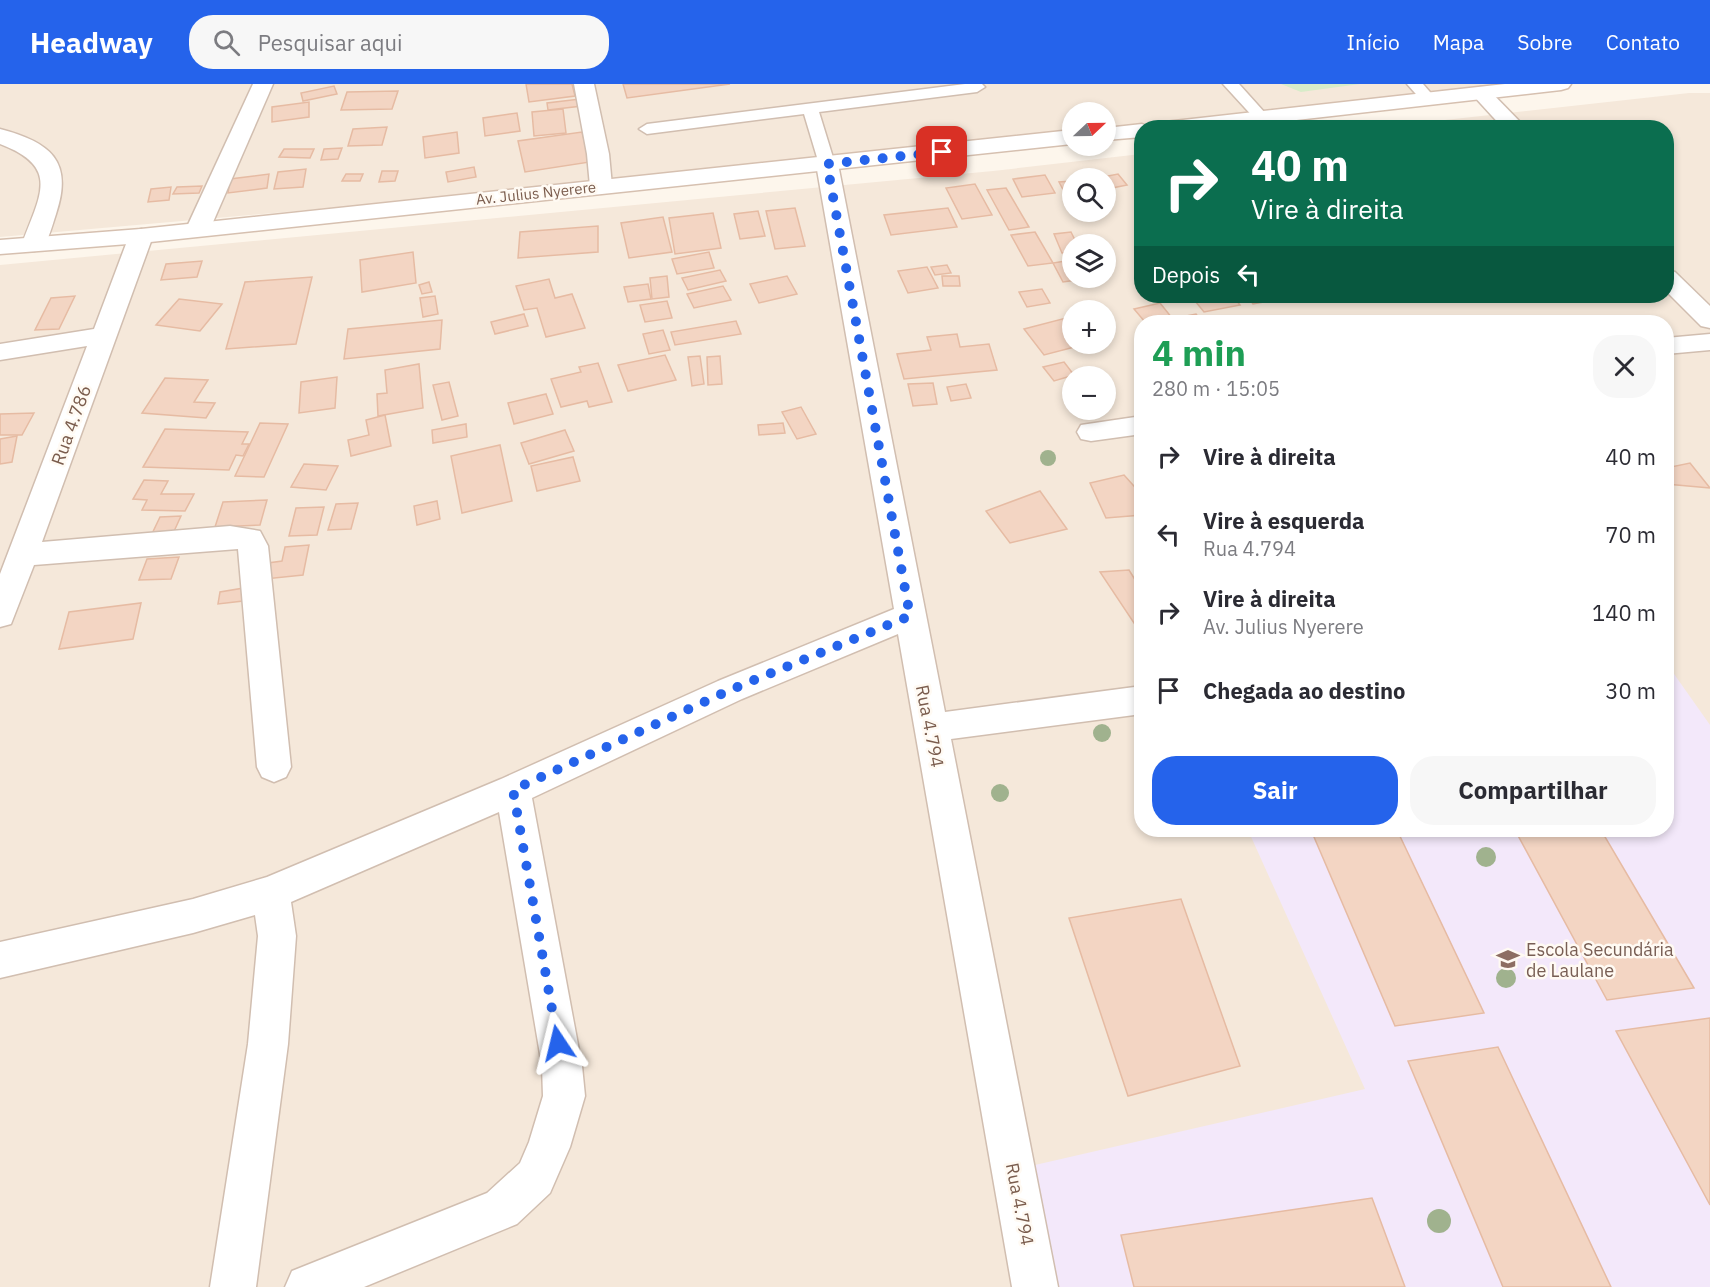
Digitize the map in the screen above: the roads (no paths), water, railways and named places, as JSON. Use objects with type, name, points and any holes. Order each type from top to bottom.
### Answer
[{"type":"street","points":[[198,229],[263,84]]},
{"type":"street","points":[[584,84],[601,186]]},
{"type":"street","points":[[1235,120],[1421,92],[1481,93],[1561,84]]},
{"type":"street","points":[[1481,93],[1508,120]]},
{"type":"street","points":[[1116,133],[1134,131]]},
{"type":"street","points":[[0,136],[44,157],[54,173],[54,187],[34,244]]},
{"type":"street","name":"Av. Julius Nyerere","points":[[0,247],[141,236],[1062,139]]},
{"type":"street","name":"Rua 4.794","points":[[827,164],[1035,1287]]},
{"type":"street","name":"Rua 4.786","points":[[0,615],[141,236]]},
{"type":"street","points":[[1674,285],[1710,320]]},
{"type":"street","points":[[0,352],[105,335]]},
{"type":"street","points":[[1674,345],[1710,342]]},
{"type":"street","points":[[1091,432],[1134,426]]},
{"type":"street","points":[[23,555],[230,537],[249,539],[253,546],[260,594],[274,767]]},
{"type":"street","points":[[0,960],[193,916],[271,893],[513,790],[730,690],[910,616]]},
{"type":"street","points":[[931,728],[1134,701]]},
{"type":"street","points":[[308,1287],[502,1209],[535,1178],[549,1147],[564,1096],[562,1066],[513,790]]},
{"type":"street","points":[[233,1287],[268,1044],[277,936],[271,893]]},
{"type":"lane","points":[[1234,85],[1261,117]]},
{"type":"lane","points":[[647,129],[977,87]]},
{"type":"lane","points":[[810,108],[827,164]]},
{"type":"place","name":"Escola Secundária de Laulane","points":[[1508,959]]}]
